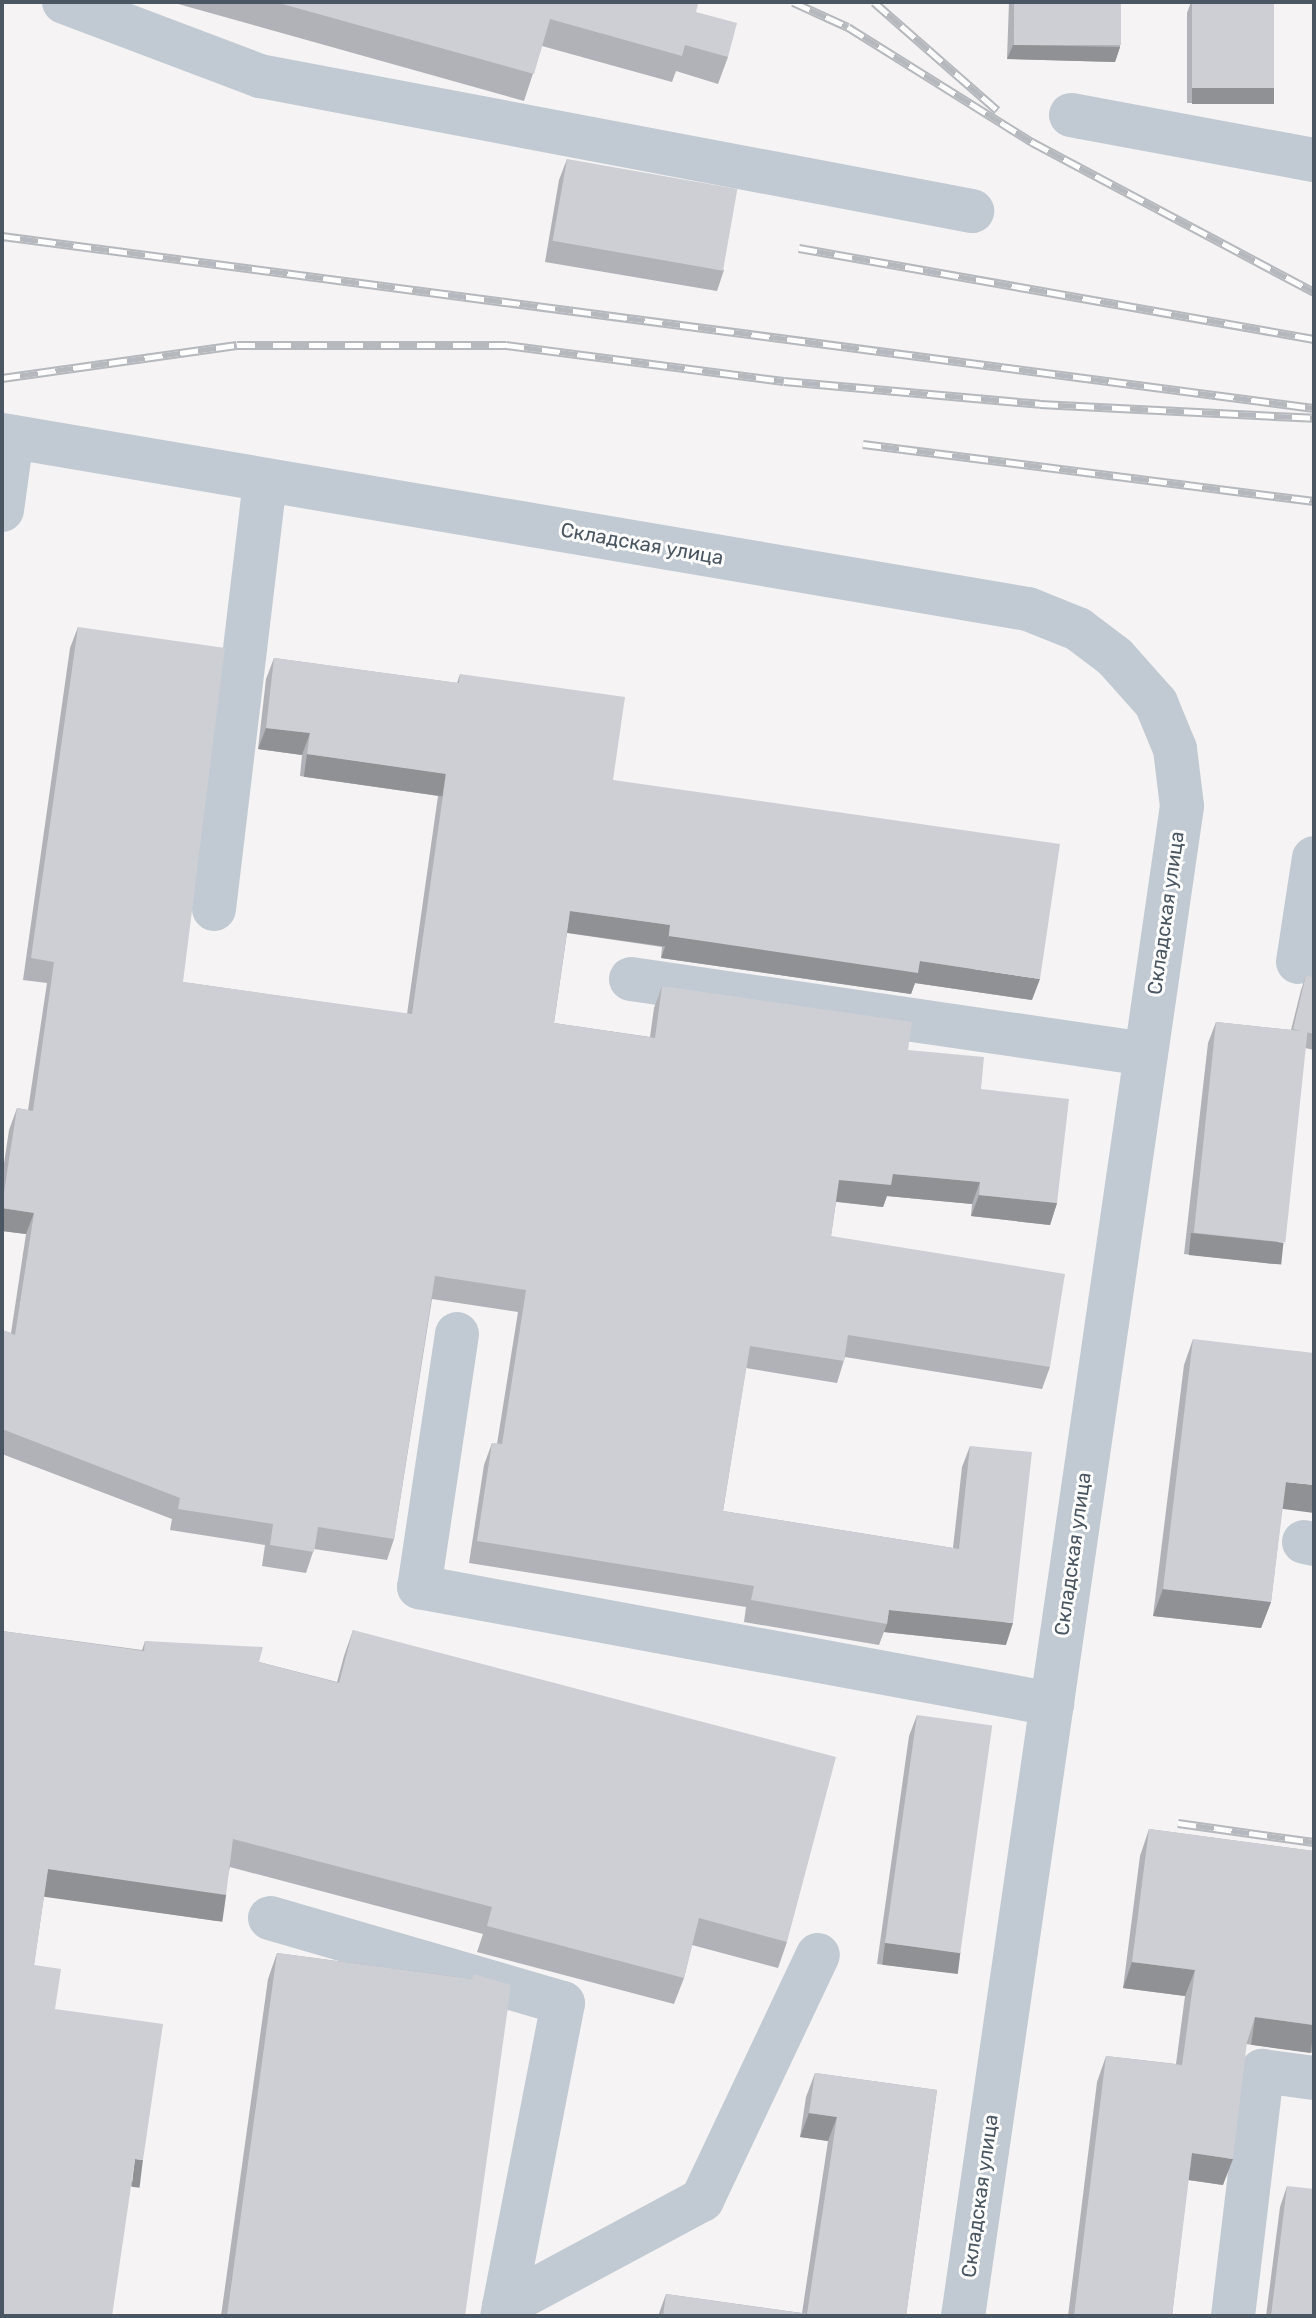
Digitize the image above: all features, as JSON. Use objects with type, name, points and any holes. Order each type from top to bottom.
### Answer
[{"type":"street","points":[[64,2],[260,76],[972,211]]},
{"type":"street","points":[[1071,115],[1314,160]]},
{"type":"street","points":[[2,510],[7,436]]},
{"type":"street","name":"Складская улица","points":[[7,436],[1028,609],[1078,629],[1115,657],[1156,703],[1175,749],[1182,806],[963,2316]]},
{"type":"street","points":[[214,909],[265,480]]},
{"type":"street","points":[[1298,962],[1314,858]]},
{"type":"street","points":[[631,979],[1146,1054]]},
{"type":"street","points":[[457,1334],[419,1587],[1052,1704]]},
{"type":"street","points":[[270,1918],[563,2003],[503,2311]]},
{"type":"street","points":[[503,2311],[702,2200],[818,1955]]},
{"type":"street","points":[[1233,2316],[1262,2071],[1314,2078]]},
{"type":"building","points":[[275,2],[689,2],[698,4],[696,12],[737,23],[728,57],[685,45],[682,56],[550,19],[534,74]]},
{"type":"building","points":[[1014,2],[1121,2],[1121,45],[1014,45]]},
{"type":"building","points":[[1192,2],[1274,2],[1274,88],[1192,88]]},
{"type":"building","points":[[567,159],[737,189],[723,271],[553,241]]},
{"type":"building","points":[[78,627],[225,648],[183,982],[412,1014],[446,774],[307,754],[310,733],[266,728],[274,658],[459,683],[460,674],[625,697],[613,780],[1060,844],[1040,979],[920,961],[918,973],[669,936],[670,925],[570,911],[554,1023],[655,1038],[662,986],[912,1022],[908,1050],[984,1057],[981,1089],[1069,1099],[1057,1203],[979,1195],[980,1182],[893,1174],[891,1185],[839,1180],[831,1236],[1065,1274],[1050,1367],[848,1335],[844,1361],[750,1346],[723,1511],[959,1549],[970,1446],[1032,1452],[1013,1623],[889,1610],[887,1624],[751,1600],[754,1586],[477,1541],[492,1443],[502,1444],[526,1290],[435,1276],[394,1539],[318,1527],[314,1552],[270,1545],[273,1524],[178,1509],[180,1498],[2,1429],[2,1330],[15,1335],[34,1213],[2,1208],[2,1205],[17,1108],[33,1111],[54,962],[31,958]]},
{"type":"building","points":[[1306,975],[1314,977],[1314,1034],[1293,1029]]},
{"type":"building","points":[[1216,1022],[1307,1032],[1285,1242],[1194,1233]]},
{"type":"building","points":[[1193,1339],[1314,1353],[1314,1485],[1286,1482],[1271,1602],[1163,1589]]},
{"type":"building","points":[[353,1630],[836,1757],[787,1942],[699,1918],[684,1978],[487,1926],[492,1907],[233,1839],[226,1895],[48,1869],[34,1965],[61,1969],[55,2009],[163,2024],[143,2160],[135,2159],[112,2316],[2,2316],[2,1631],[144,1651],[145,1641],[263,1647],[259,1662],[339,1683]]},
{"type":"building","points":[[917,1715],[992,1726],[960,1953],[885,1943]]},
{"type":"building","points":[[1149,1829],[1314,1851],[1314,2025],[1255,2017],[1247,2042],[1233,2159],[1192,2153],[1172,2316],[1074,2316],[1106,2056],[1182,2065],[1195,1970],[1132,1962]]},
{"type":"building","points":[[277,1953],[472,1979],[474,1974],[511,1985],[465,2316],[227,2316]]},
{"type":"building","points":[[815,2073],[937,2090],[906,2316],[663,2316],[666,2294],[807,2314],[837,2117],[809,2113]]},
{"type":"building","points":[[1287,2186],[1314,2189],[1314,2316],[1271,2316]]},
{"type":"railway","points":[[793,2],[848,27],[1032,142],[1314,292]]},
{"type":"railway","points":[[874,2],[997,110]]},
{"type":"railway","points":[[2,236],[1314,408]]},
{"type":"railway","points":[[799,248],[1314,339]]},
{"type":"railway","points":[[2,378],[237,345],[506,345],[784,381],[1040,404],[1314,418]]},
{"type":"railway","points":[[863,444],[1314,501]]},
{"type":"railway","points":[[1178,1823],[1314,1842]]}]
